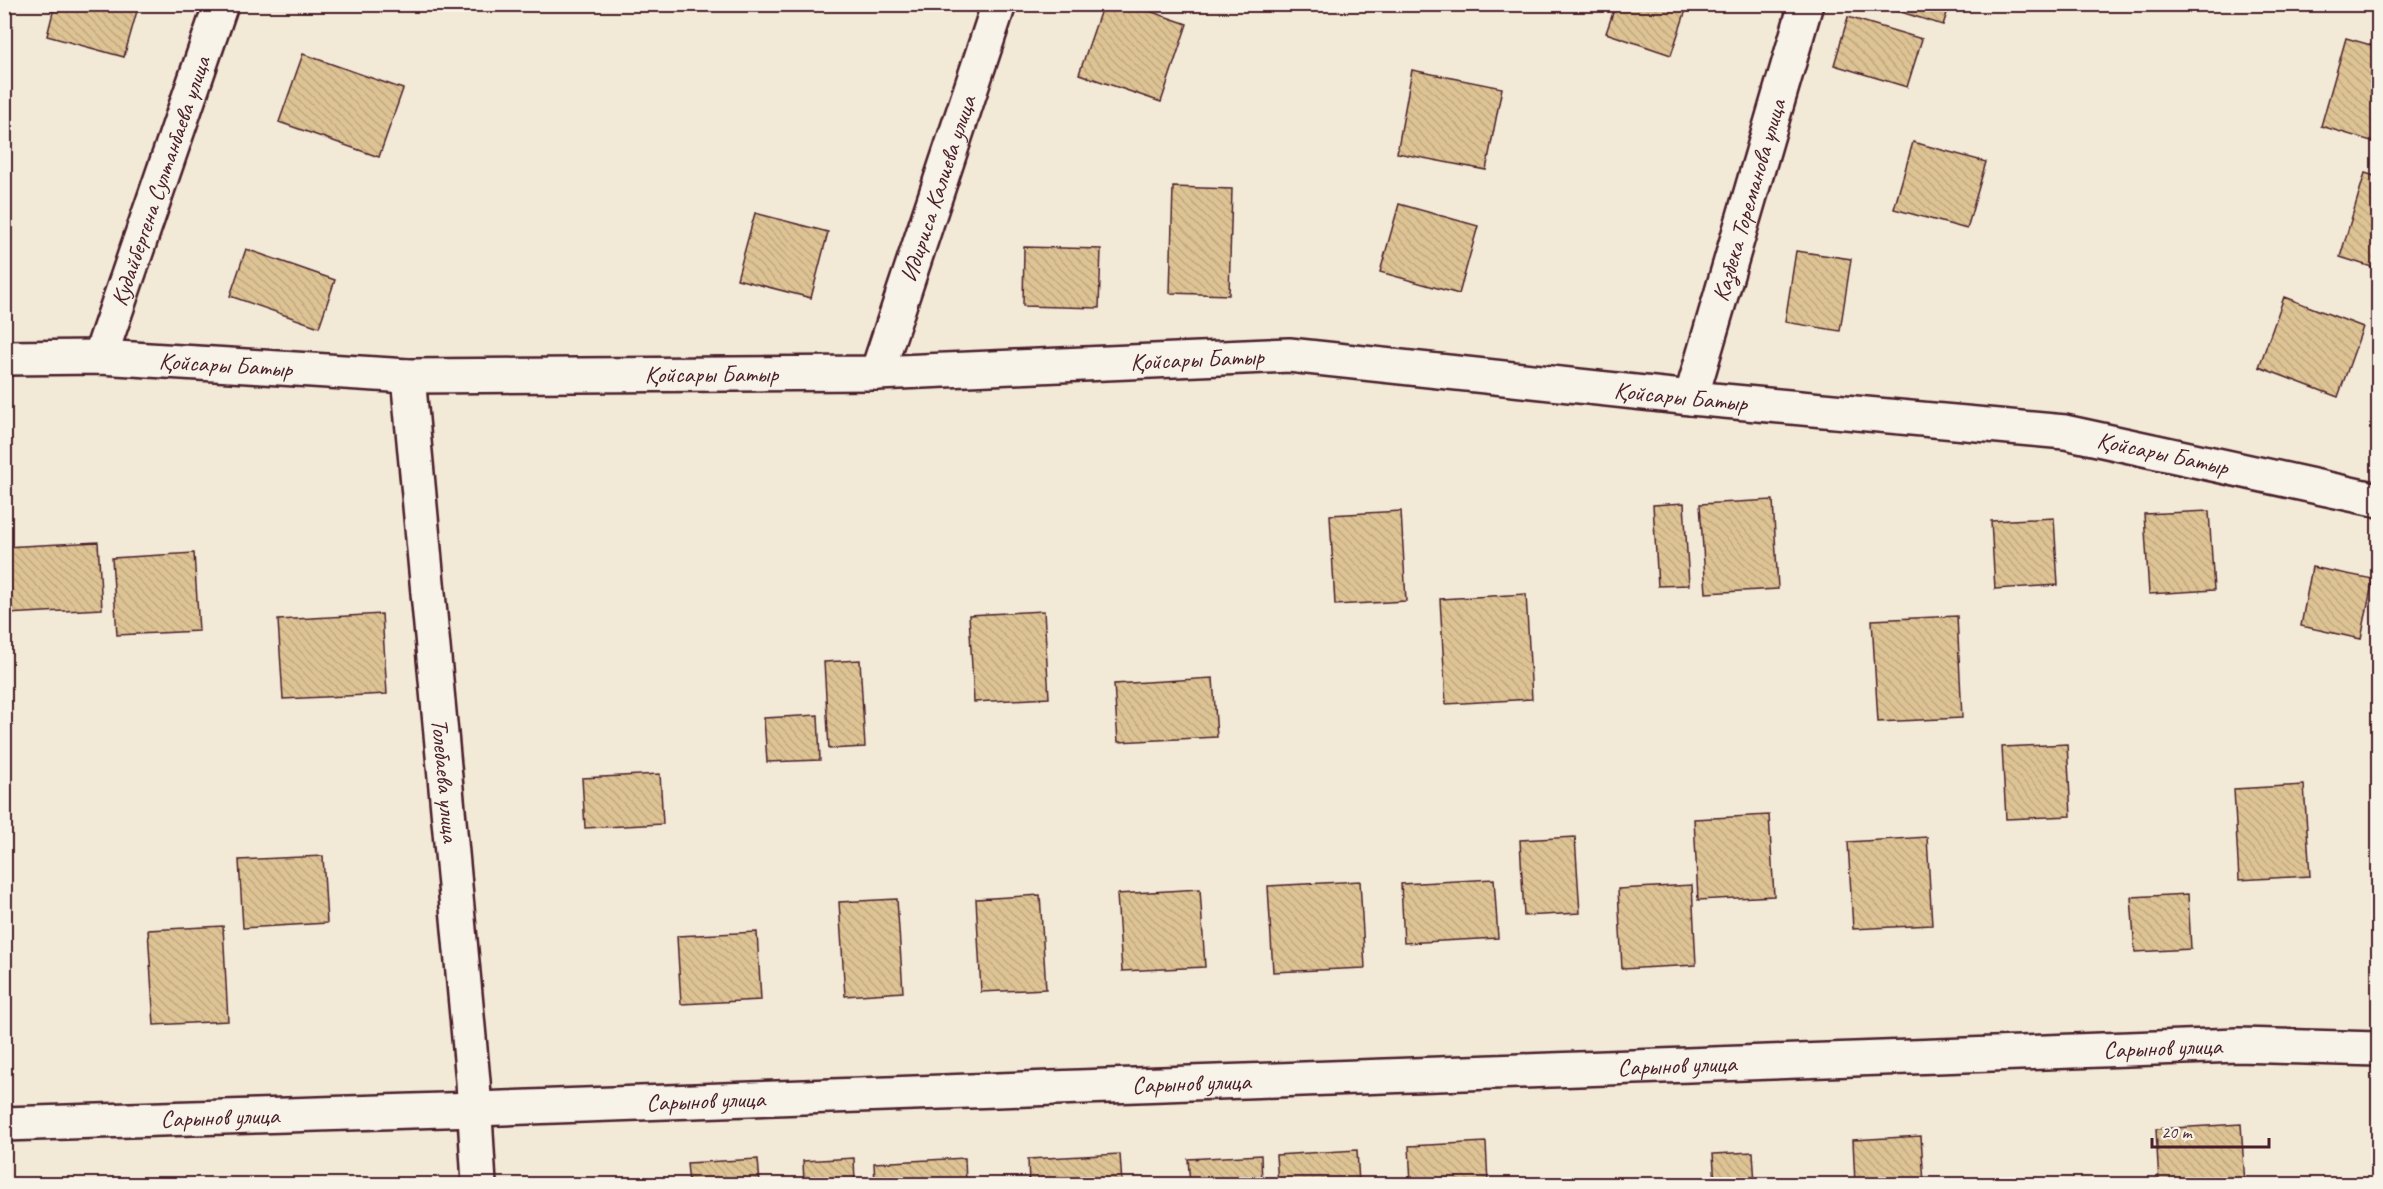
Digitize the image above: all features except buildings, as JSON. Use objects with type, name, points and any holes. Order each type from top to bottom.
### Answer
[{"type":"street","name":"Кудайбергена Султанбаева улица","points":[[100,357],[221,4]]},
{"type":"street","name":"Идириса Калиева улица","points":[[877,373],[999,4]]},
{"type":"street","name":"Казбека Тореманова улица","points":[[1691,398],[1806,4]]},
{"type":"street","name":"Қойсары Батыр","points":[[4,358],[100,357],[408,376],[877,373],[1289,355],[1691,398],[2064,432],[2379,500]]},
{"type":"street","name":"Толебаева улица","points":[[408,376],[475,1109],[479,1185]]},
{"type":"street","name":"Сарынов улица","points":[[4,1124],[2238,1045],[2379,1049]]}]
